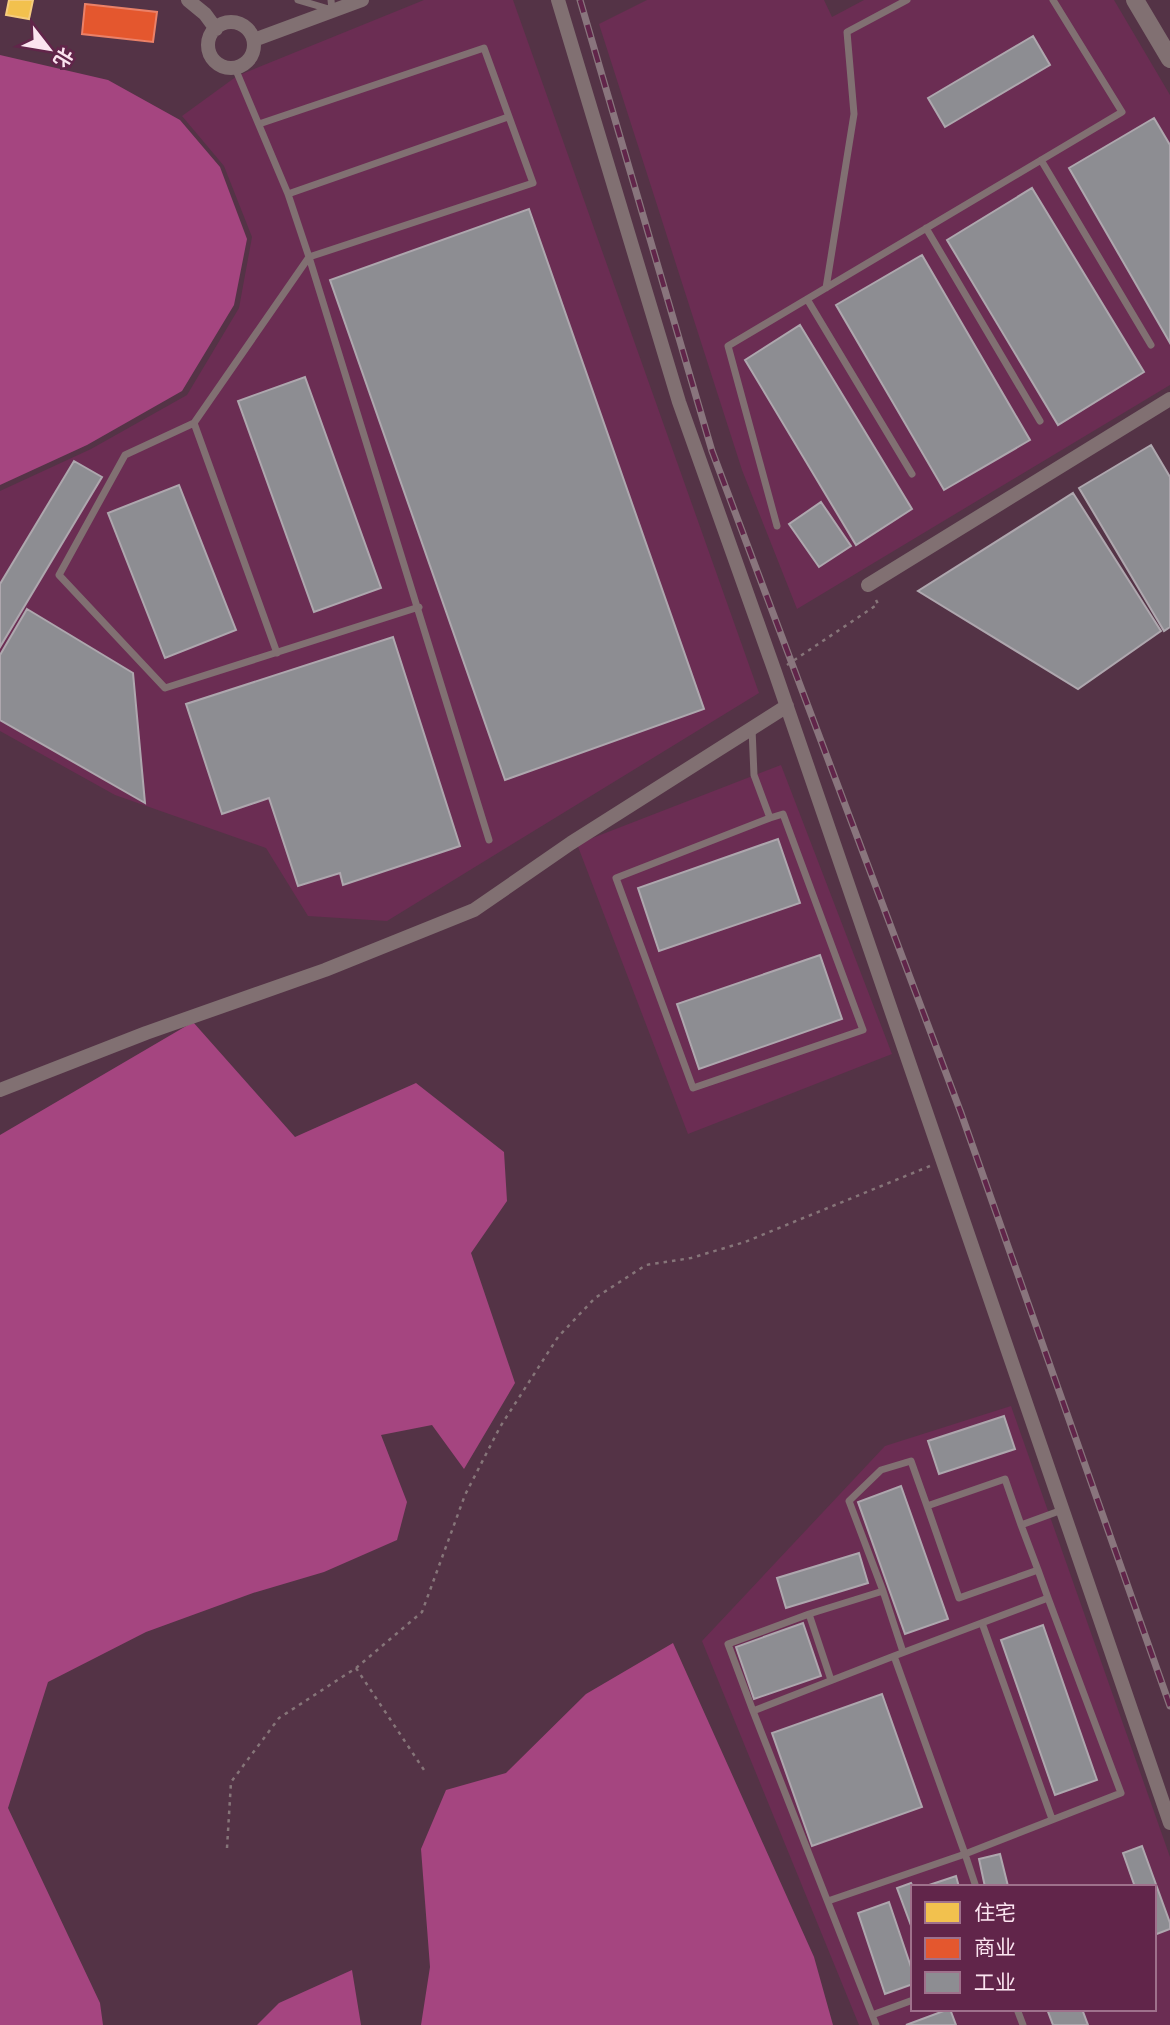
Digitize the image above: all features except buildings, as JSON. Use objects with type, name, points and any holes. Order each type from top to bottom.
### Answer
[{"type":"street","points":[[188,0],[216,29]]},
{"type":"street","points":[[254,40],[332,5],[362,0]]},
{"type":"street","points":[[558,0],[679,402],[775,671],[1170,1823]]},
{"type":"street","points":[[1135,0],[1170,59]]},
{"type":"street","points":[[233,22],[250,31],[254,40],[250,58],[235,68],[217,63],[211,55],[210,37],[216,29],[233,22]]},
{"type":"street","points":[[868,584],[1170,399]]},
{"type":"street","points":[[0,1090],[146,1033],[325,970],[474,910],[571,843],[787,706]]},
{"type":"lane","points":[[298,0],[332,5]]},
{"type":"lane","points":[[826,288],[854,114],[846,32],[906,0]]},
{"type":"lane","points":[[777,526],[728,346],[1122,112],[1053,0]]},
{"type":"lane","points":[[259,124],[484,48],[533,183],[309,257],[194,423],[125,455],[59,575],[165,688],[419,607]]},
{"type":"lane","points":[[235,68],[288,194],[309,257],[489,841]]},
{"type":"lane","points":[[288,194],[508,117]]},
{"type":"lane","points":[[1041,160],[1151,345]]},
{"type":"lane","points":[[926,228],[1041,421]]},
{"type":"lane","points":[[807,299],[912,474]]},
{"type":"lane","points":[[194,423],[276,653]]},
{"type":"lane","points":[[752,728],[754,775],[770,818]]},
{"type":"lane","points":[[783,814],[863,1030],[693,1088],[616,878],[770,818],[783,814]]},
{"type":"lane","points":[[904,1653],[849,1501],[881,1470],[911,1461],[959,1598],[1038,1570]]},
{"type":"lane","points":[[828,1901],[965,1854],[1121,1793],[1005,1479],[928,1506]]},
{"type":"lane","points":[[1021,1525],[1062,1510]]},
{"type":"lane","points":[[876,2025],[728,1644],[809,1614],[883,1591]]},
{"type":"lane","points":[[752,1711],[1048,1598]]},
{"type":"lane","points":[[809,1614],[831,1680]]},
{"type":"lane","points":[[982,1623],[1052,1819]]},
{"type":"lane","points":[[894,1656],[975,1885]]},
{"type":"lane","points":[[872,2015],[911,2001]]},
{"type":"path","points":[[775,671],[878,604],[868,584]]},
{"type":"path","points":[[227,1848],[231,1782],[279,1718],[356,1668],[422,1612],[465,1495],[500,1427],[558,1337],[595,1298],[646,1265],[691,1258],[745,1242],[943,1161]]},
{"type":"path","points":[[356,1668],[424,1770]]},
{"type":"shaded area","points":[[424,0],[513,0],[759,693],[387,921],[308,916],[266,848],[115,795],[0,731],[0,491],[91,449],[187,395],[239,308],[252,237],[224,166],[182,116],[237,76]]},
{"type":"shaded area","points":[[647,0],[824,0],[832,17],[864,0],[1114,0],[1170,95],[1170,385],[797,609],[742,470],[599,24]]},
{"type":"shaded area","points":[[0,55],[108,80],[180,120],[220,167],[247,239],[234,305],[182,391],[87,445],[0,485]]},
{"type":"shaded area","points":[[781,765],[892,1054],[688,1134],[577,844]]},
{"type":"shaded area","points":[[193,1022],[295,1137],[416,1083],[504,1152],[507,1201],[471,1253],[515,1383],[464,1469],[432,1425],[381,1435],[407,1502],[397,1540],[324,1572],[253,1593],[146,1632],[48,1682],[8,1808],[100,2003],[103,2025],[0,2025],[0,1135]]},
{"type":"shaded area","points":[[1011,1406],[1170,1857],[1170,2025],[859,2025],[702,1641],[885,1446]]},
{"type":"shaded area","points":[[673,1643],[814,1957],[833,2025],[421,2025],[430,1967],[421,1849],[446,1790],[506,1773],[586,1694]]},
{"type":"shaded area","points":[[352,1970],[361,2025],[257,2025],[279,2003]]},
{"type":"railway","points":[[580,0],[712,451],[961,1113],[1170,1706]]}]
